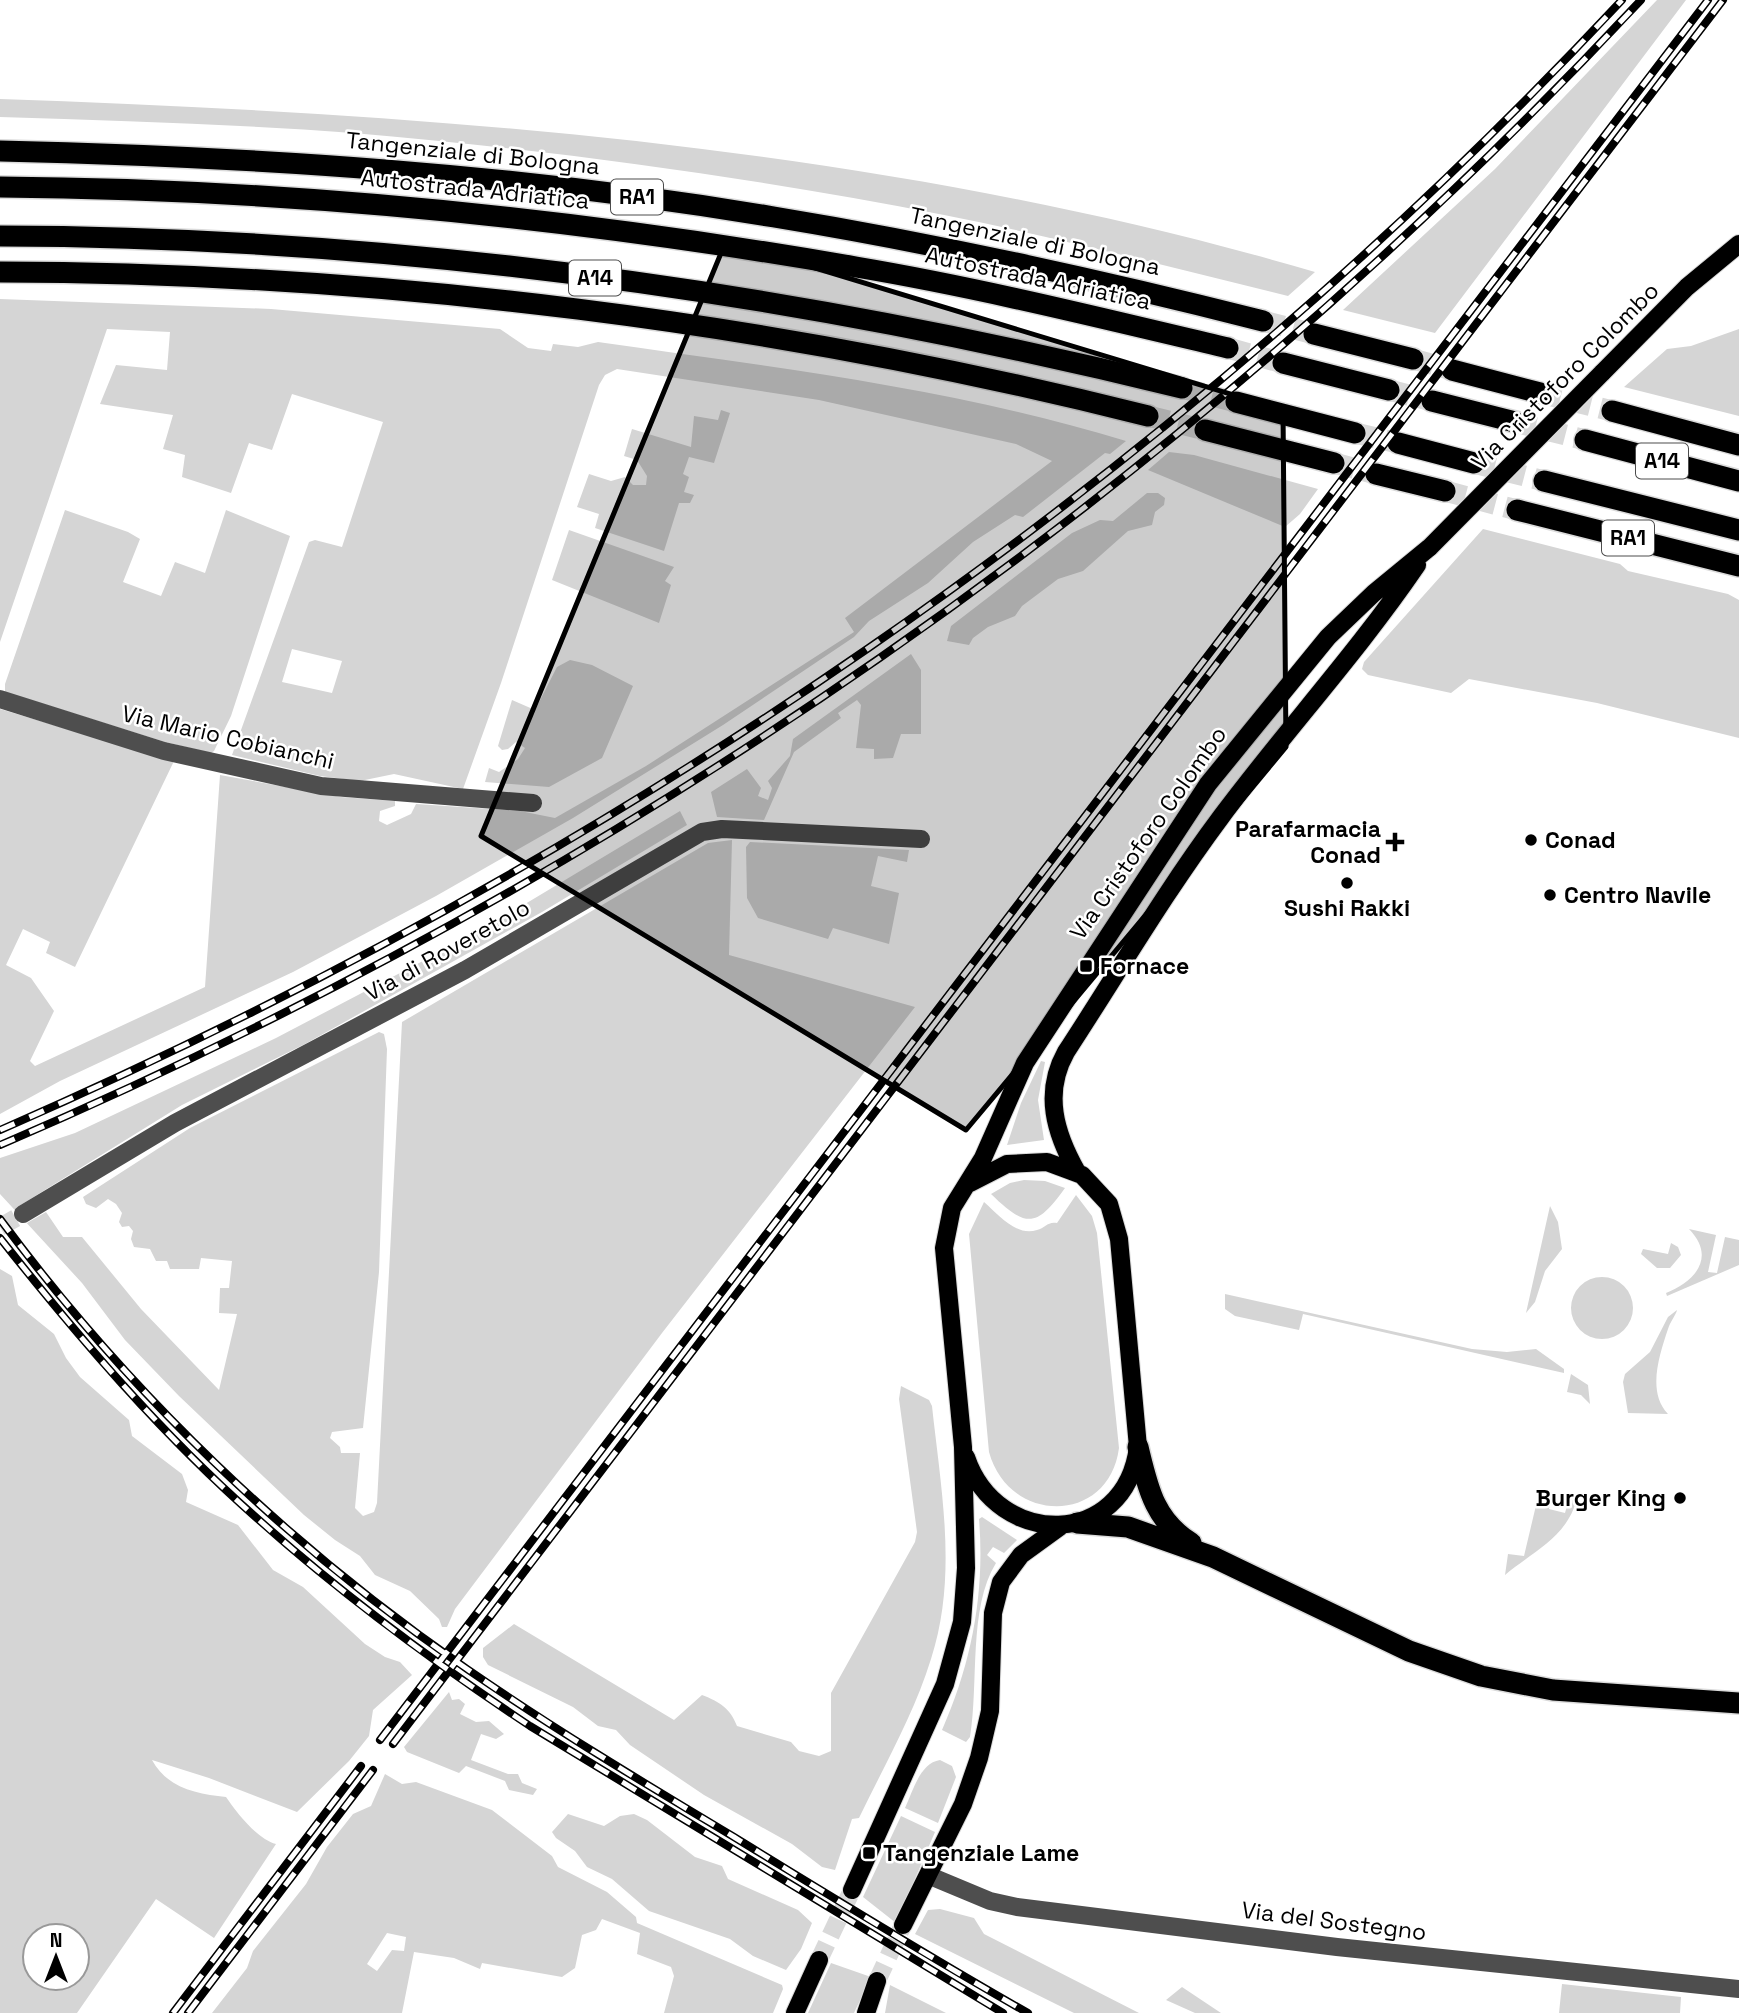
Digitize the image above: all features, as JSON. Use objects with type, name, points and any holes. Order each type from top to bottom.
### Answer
[{"type":"highway","name":"Tangenziale di Bologna","points":[[0,151],[236,158],[359,166],[662,200],[783,218],[972,253],[1263,321]]},
{"type":"highway","name":"Autostrada Adriatica","points":[[0,187],[284,197],[470,213],[629,232],[858,267],[1228,348]]},
{"type":"highway","name":"A14","points":[[0,236],[181,240],[322,249],[637,283],[960,337],[1182,388]]},
{"type":"highway","points":[[0,272],[223,279],[547,307],[853,353],[1148,416]]},
{"type":"highway","points":[[1314,334],[1413,359]]},
{"type":"highway","points":[[1283,363],[1389,390]]},
{"type":"highway","points":[[1452,370],[1540,393]]},
{"type":"highway","points":[[1432,401],[1515,422]]},
{"type":"highway","points":[[1236,402],[1355,433]]},
{"type":"highway","points":[[1612,411],[1739,445]]},
{"type":"highway","points":[[1205,430],[1334,463]]},
{"type":"highway","name":"A14","points":[[1585,440],[1739,481]]},
{"type":"highway","points":[[1398,443],[1474,463]]},
{"type":"highway","points":[[1376,474],[1445,492]]},
{"type":"highway","name":"A14","points":[[1545,481],[1739,530]]},
{"type":"highway","name":"RA1","points":[[1517,510],[1739,566]]},
{"type":"highway","points":[[1138,1447],[1158,1513],[1178,1535],[1213,1558]]},
{"type":"highway","points":[[1069,1524],[1128,1527],[1213,1558],[1409,1651],[1482,1676],[1553,1690],[1739,1703]]},
{"type":"main road","name":"Via Cristoforo Colombo","points":[[852,1890],[937,1703],[959,1639],[966,1578],[963,1447],[944,1248],[948,1219],[983,1158],[1025,1063],[1202,792],[1328,637],[1374,593],[1430,547],[1687,287],[1739,244]]},
{"type":"main road","name":"Via Cristoforo Colombo","points":[[903,1926],[930,1876],[966,1796],[985,1734],[997,1591],[1006,1573],[1021,1555],[1069,1524],[1100,1513],[1119,1496],[1131,1476],[1138,1447],[1116,1223],[1104,1196],[1077,1172],[1060,1140],[1053,1110],[1055,1079],[1066,1052],[1218,820],[1287,730],[1391,604],[1430,547]]},
{"type":"main road","name":"Via Cristoforo Colombo","points":[[963,1189],[986,1172],[1015,1163],[1047,1162],[1077,1172]]},
{"type":"main road","name":"Via Cristoforo Colombo","points":[[963,1447],[976,1479],[998,1504],[1022,1520],[1069,1524]]},
{"type":"main road","points":[[795,2013],[819,1960]]},
{"type":"main road","points":[[866,2013],[877,1981]]},
{"type":"street","name":"Via Mario Cobianchi","points":[[0,699],[164,751],[321,786],[533,803]]},
{"type":"street","name":"Via di Roveretolo","points":[[23,1214],[175,1123],[465,970],[702,832],[722,829],[920,839]]},
{"type":"street","name":"Via del Sostegno","points":[[930,1876],[990,1901],[1017,1907],[1337,1947],[1739,1989]]},
{"type":"highlighted area","points":[[726,241],[1283,410],[1286,747],[966,1130],[481,836]]},
{"type":"shaded area","points":[[1657,0],[1686,0],[1435,333],[1343,310],[1495,169]]},
{"type":"shaded area","points":[[0,99],[331,115],[497,127],[663,144],[828,166],[992,194],[1155,229],[1315,272],[1288,296],[987,224],[871,201],[724,177],[576,156],[353,133],[0,117]]},
{"type":"shaded area","points":[[0,299],[271,309],[500,329],[528,348],[551,351],[553,344],[578,347],[598,342],[864,381],[997,407],[1126,441],[1110,454],[1105,453],[1023,517],[1015,515],[973,542],[928,583],[869,621],[854,637],[723,725],[573,818],[436,896],[293,972],[60,1081],[0,1114],[0,709],[174,761],[75,967],[46,953],[50,942],[23,929],[6,965],[31,978],[54,1011],[30,1061],[35,1066],[205,987],[220,775],[341,797],[395,801],[395,806],[380,811],[379,821],[387,825],[411,814],[416,804],[520,811],[555,818],[646,766],[854,632],[845,618],[1052,461],[1016,444],[819,400],[617,369],[605,375],[599,385],[501,683],[463,789],[394,774],[360,781],[320,776],[232,755],[309,542],[315,540],[342,547],[383,422],[292,394],[272,450],[249,443],[231,493],[182,477],[185,455],[163,449],[173,415],[100,404],[116,365],[167,370],[170,332],[107,329],[0,642]],"holes":[[[292,649],[342,661],[332,693],[282,682]]]},
{"type":"shaded area","points":[[1739,329],[1739,416],[1624,387],[1667,349],[1691,346]]},
{"type":"shaded area","points":[[721,410],[730,413],[714,463],[689,457],[683,474],[689,477],[684,492],[694,495],[690,503],[679,503],[664,551],[595,528],[599,514],[577,507],[589,474],[611,481],[625,477],[633,485],[646,485],[647,476],[637,460],[624,456],[632,429],[691,447],[694,416],[718,420]]},
{"type":"shaded area","points":[[1169,452],[1194,455],[1318,489],[1300,514],[1285,527],[1148,470]]},
{"type":"shaded area","points":[[1147,493],[1158,493],[1165,498],[1164,505],[1155,512],[1152,525],[1128,531],[1083,571],[1058,579],[1022,606],[1015,616],[988,627],[973,638],[969,645],[947,641],[951,626],[1072,533],[1100,520],[1113,521]]},
{"type":"shaded area","points":[[65,510],[128,532],[140,539],[123,582],[161,596],[175,562],[205,573],[226,510],[290,536],[231,716],[211,753],[165,742],[5,692],[5,684]]},
{"type":"shaded area","points":[[1483,529],[1620,564],[1628,571],[1728,594],[1739,600],[1739,738],[1597,703],[1469,679],[1451,693],[1368,675],[1362,669],[1364,662]]},
{"type":"shaded area","points":[[569,530],[674,567],[665,581],[671,585],[659,623],[552,580]]},
{"type":"shaded area","points":[[911,654],[921,670],[921,734],[901,734],[893,758],[874,759],[874,749],[856,748],[861,705],[857,700],[838,713],[841,718],[794,752],[764,820],[717,817],[711,792],[747,769],[761,788],[758,796],[768,800],[772,788],[768,781],[790,756],[793,739]]},
{"type":"shaded area","points":[[570,660],[592,665],[633,686],[602,758],[549,787],[485,782],[489,768],[499,772],[518,759],[525,748],[516,742],[508,749],[502,750],[498,746],[512,700],[535,710],[557,667]]},
{"type":"shaded area","points":[[680,811],[687,825],[542,912],[305,1044],[182,1105],[19,1206],[27,1223],[46,1212],[63,1237],[82,1237],[141,1309],[219,1390],[237,1314],[219,1313],[220,1288],[229,1288],[232,1261],[201,1258],[199,1269],[170,1269],[167,1261],[156,1261],[150,1249],[134,1247],[131,1239],[133,1231],[129,1226],[122,1227],[119,1222],[122,1213],[116,1204],[108,1199],[96,1208],[86,1204],[83,1197],[190,1128],[379,1032],[384,1034],[387,1049],[379,1272],[363,1428],[332,1432],[330,1438],[340,1447],[341,1453],[360,1453],[355,1508],[363,1516],[374,1512],[377,1503],[402,1022],[708,843],[732,840],[729,955],[915,1007],[662,1333],[455,1609],[447,1627],[442,1627],[439,1619],[410,1591],[375,1575],[360,1556],[304,1515],[179,1396],[125,1340],[82,1283],[0,1194],[0,1158],[75,1133],[276,1038],[482,930]]},
{"type":"shaded area","points":[[750,842],[909,850],[907,862],[878,856],[871,886],[899,893],[889,944],[833,928],[828,939],[758,918],[747,898],[746,847]]},
{"type":"shaded area","points":[[1041,1061],[1045,1062],[1038,1100],[1044,1140],[1007,1145],[1021,1103]]},
{"type":"shaded area","points":[[1024,1180],[1045,1181],[1065,1188],[1039,1216],[1023,1218],[991,1194],[1010,1183]]},
{"type":"shaded area","points":[[1076,1195],[1092,1216],[1097,1233],[1119,1448],[1111,1473],[1097,1491],[1079,1502],[1058,1506],[1036,1503],[1016,1493],[1000,1476],[989,1452],[969,1234],[984,1202],[1008,1223],[1029,1231],[1057,1223]]},
{"type":"shaded area","points":[[1550,1206],[1558,1222],[1562,1249],[1545,1271],[1535,1302],[1526,1313]]},
{"type":"shaded area","points":[[1689,1229],[1716,1235],[1708,1272],[1717,1273],[1725,1237],[1739,1240],[1739,1265],[1667,1296],[1666,1293],[1676,1289],[1692,1276],[1701,1260],[1701,1250]]},
{"type":"shaded area","points":[[1671,1243],[1678,1247],[1681,1255],[1670,1268],[1657,1268],[1641,1254],[1643,1249],[1668,1254]]},
{"type":"shaded area","points":[[0,1269],[12,1276],[18,1305],[54,1334],[66,1358],[80,1377],[129,1420],[132,1436],[182,1474],[188,1490],[186,1502],[238,1525],[273,1570],[303,1587],[365,1644],[385,1657],[400,1662],[412,1675],[373,1710],[369,1736],[349,1761],[297,1812],[209,1778],[152,1760],[166,1777],[184,1788],[226,1797],[255,1831],[276,1844],[214,1938],[156,1899],[77,2013],[0,2013]]},
{"type":"shaded area","points":[[1602,1277],[1614,1279],[1624,1286],[1631,1296],[1631,1320],[1624,1330],[1614,1337],[1602,1339],[1590,1337],[1580,1330],[1573,1320],[1571,1308],[1573,1296],[1580,1286],[1590,1279]]},
{"type":"shaded area","points":[[1225,1294],[1472,1349],[1507,1352],[1536,1349],[1564,1369],[1564,1373],[1303,1314],[1299,1330],[1235,1316],[1225,1309]]},
{"type":"shaded area","points":[[1677,1310],[1669,1326],[1657,1373],[1658,1395],[1668,1414],[1628,1413],[1623,1382],[1625,1374],[1650,1352],[1668,1317]]},
{"type":"shaded area","points":[[1571,1374],[1588,1385],[1590,1404],[1581,1395],[1567,1392]]},
{"type":"shaded area","points":[[901,1386],[929,1400],[932,1406],[943,1501],[946,1565],[944,1596],[931,1659],[916,1700],[859,1818],[852,1819],[835,1870],[822,1867],[792,1844],[704,1795],[630,1745],[616,1730],[598,1726],[573,1707],[488,1665],[483,1657],[483,1648],[514,1624],[674,1720],[702,1695],[724,1706],[737,1726],[791,1742],[799,1751],[819,1756],[831,1751],[831,1693],[915,1542],[917,1532],[899,1399]]},
{"type":"shaded area","points":[[1546,1492],[1551,1496],[1549,1509],[1565,1513],[1568,1502],[1577,1498],[1572,1512],[1566,1523],[1548,1542],[1505,1575],[1508,1554],[1524,1556],[1538,1497],[1544,1498]]},
{"type":"shaded area","points":[[982,1517],[1017,1540],[1004,1553],[993,1547],[987,1555],[996,1563],[981,1602],[973,1716],[970,1737],[966,1742],[942,1730],[961,1679],[974,1626],[980,1573],[979,1519]]},
{"type":"shaded area","points":[[449,1692],[452,1700],[459,1699],[465,1704],[460,1714],[476,1722],[489,1721],[504,1734],[496,1739],[481,1734],[471,1760],[508,1774],[518,1774],[522,1783],[537,1789],[533,1795],[509,1790],[505,1781],[466,1766],[459,1773],[407,1752],[404,1747]]},
{"type":"shaded area","points":[[940,1760],[952,1766],[956,1777],[938,1823],[905,1808],[922,1772],[933,1762]]},
{"type":"shaded area","points":[[385,1774],[402,1784],[416,1782],[492,1810],[552,1856],[558,1867],[607,1892],[636,1917],[637,1923],[782,1985],[783,1989],[773,2013],[664,2013],[674,1976],[671,1967],[637,1954],[640,1933],[602,1919],[596,1930],[582,1935],[575,1968],[562,1977],[482,1963],[480,1969],[454,1958],[414,1952],[402,2013],[212,2013],[247,1968],[253,1951],[306,1884],[327,1847],[353,1814],[371,1806]],"holes":[[[387,1933],[406,1937],[404,1951],[392,1950],[377,1971],[367,1964]]]},
{"type":"shaded area","points":[[568,1814],[604,1826],[620,1816],[634,1814],[647,1820],[695,1857],[722,1866],[728,1879],[798,1910],[812,1923],[801,1949],[786,1970],[753,1956],[730,1939],[649,1911],[612,1879],[587,1867],[575,1851],[556,1838],[552,1832]]},
{"type":"shaded area","points":[[901,1816],[935,1832],[896,1923],[863,1897]]},
{"type":"shaded area","points":[[940,1909],[974,1918],[984,1934],[1139,2013],[1074,2013],[915,1934],[928,1910]]},
{"type":"shaded area","points":[[831,1963],[871,1977],[854,2013],[808,2013]]},
{"type":"shaded area","points":[[1562,1984],[1681,1997],[1680,2013],[1559,2013]]},
{"type":"shaded area","points":[[890,1985],[946,2013],[885,2013]]},
{"type":"shaded area","points":[[1182,1987],[1221,2013],[1195,2013],[1166,2000]]},
{"type":"tunnel","points":[[1263,321],[1314,334]]},
{"type":"tunnel","points":[[1228,348],[1283,363]]},
{"type":"tunnel","points":[[1413,359],[1452,370]]},
{"type":"tunnel","points":[[1182,388],[1236,402]]},
{"type":"tunnel","points":[[1389,390],[1432,401]]},
{"type":"tunnel","points":[[1540,393],[1612,411]]},
{"type":"tunnel","points":[[1148,416],[1205,430]]},
{"type":"tunnel","points":[[1515,422],[1585,440]]},
{"type":"tunnel","points":[[1355,433],[1398,443]]},
{"type":"tunnel","points":[[1334,463],[1376,474]]},
{"type":"tunnel","points":[[1474,463],[1544,481]]},
{"type":"tunnel","points":[[1445,491],[1517,510]]},
{"type":"tunnel","points":[[0,1227],[23,1214]]},
{"type":"tunnel","points":[[819,1960],[852,1890]]},
{"type":"tunnel","points":[[877,1981],[903,1925]]},
{"type":"railway","points":[[0,1130],[226,1025],[446,910],[661,784],[869,648],[1070,501],[1263,344],[1447,177],[1622,0]]},
{"type":"railway","points":[[0,1145],[229,1040],[452,924],[670,796],[880,658],[1083,508],[1278,349],[1464,179],[1641,0]]},
{"type":"railway","points":[[380,1740],[1708,0]]},
{"type":"railway","points":[[393,1744],[1723,0]]},
{"type":"railway","points":[[0,1219],[102,1345],[215,1463],[337,1571],[401,1621],[467,1669],[599,1755],[1028,2013]]},
{"type":"railway","points":[[0,1238],[91,1349],[189,1455],[259,1520],[357,1602],[530,1726],[1003,2013]]},
{"type":"railway","points":[[173,2013],[361,1766]]},
{"type":"railway","points":[[188,2013],[373,1770]]},
{"type":"place","name":"Conad","points":[[1531,840]]},
{"type":"place","name":"Parafarmacia Conad","points":[[1395,842]]},
{"type":"place","name":"Sushi Rakki","points":[[1347,883]]},
{"type":"place","name":"Centro Navile","points":[[1550,895]]},
{"type":"place","name":"Fornace","points":[[1086,966]]},
{"type":"place","name":"Burger King","points":[[1680,1498]]},
{"type":"place","name":"Tangenziale Lame","points":[[869,1853]]}]
